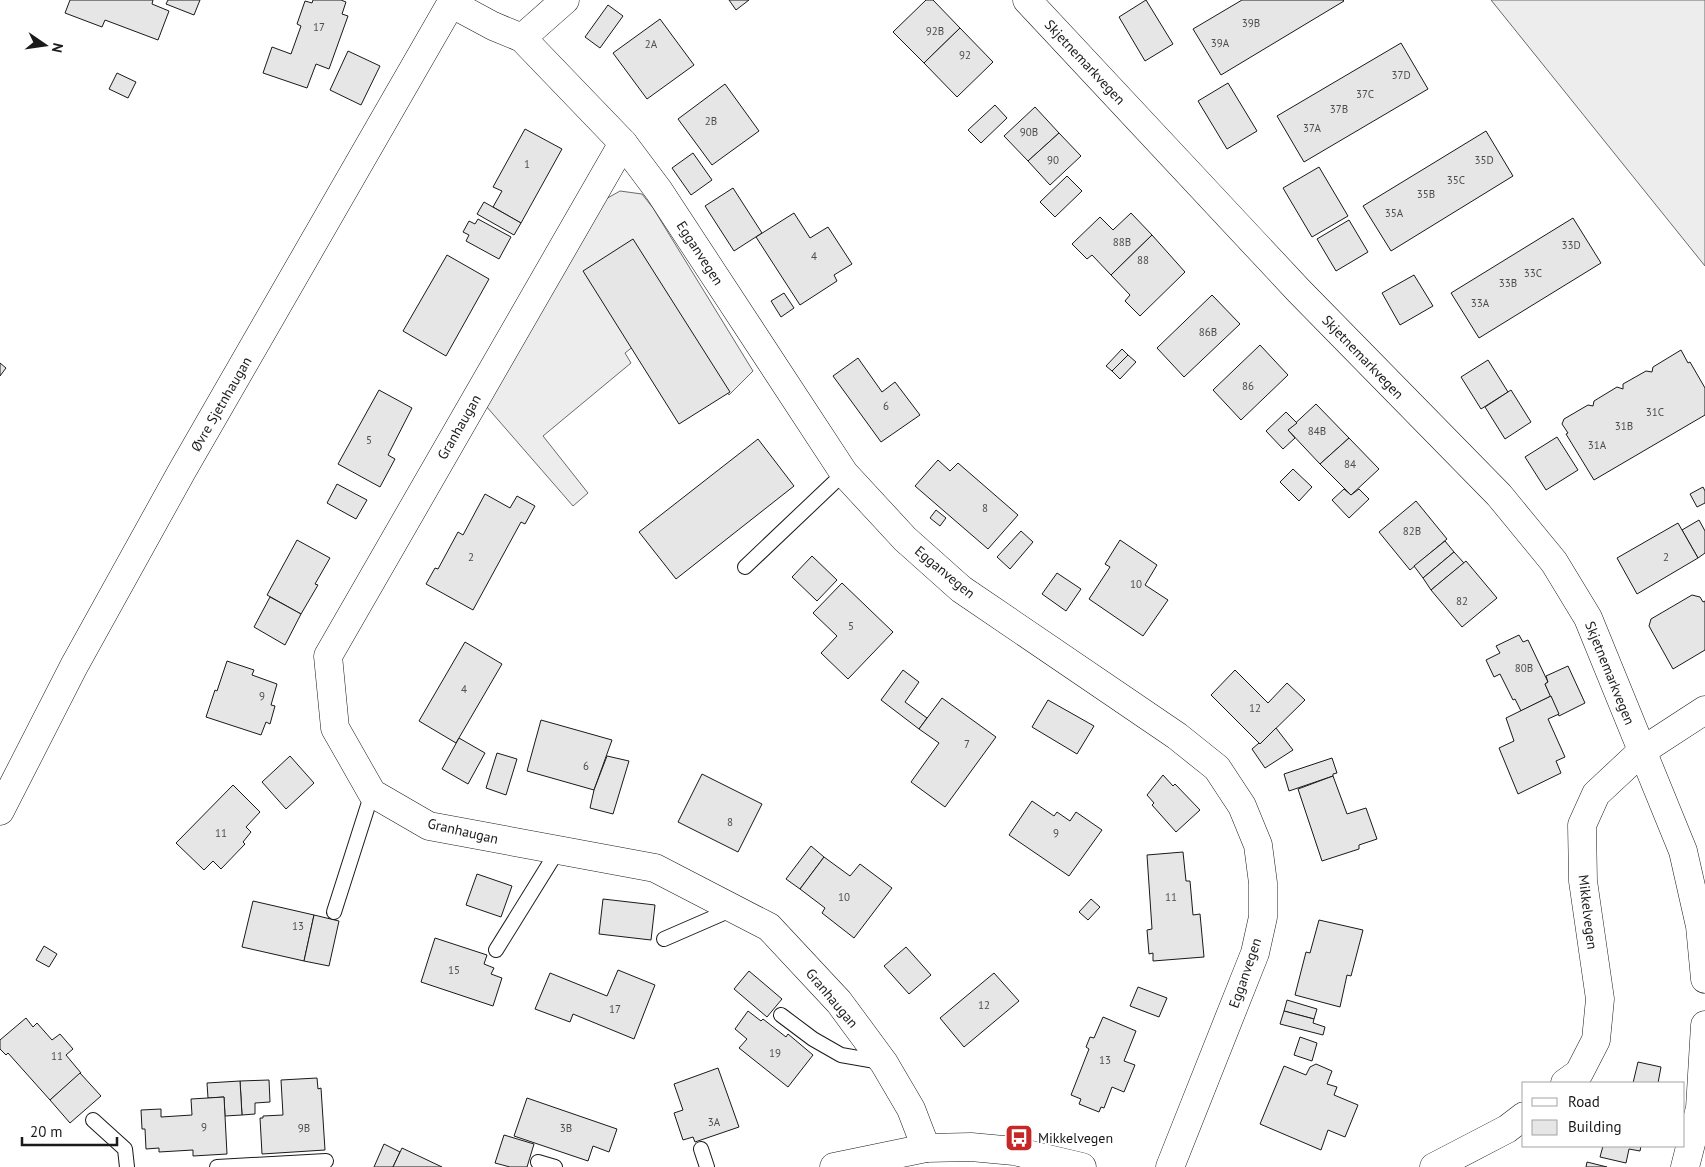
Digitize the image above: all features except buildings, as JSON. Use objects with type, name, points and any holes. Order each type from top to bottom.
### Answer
[{"type":"street","points":[[522,38],[565,0]]},
{"type":"street","name":"Skjetnemarkvegen","points":[[1027,0],[1299,291],[1499,495],[1548,554],[1588,618],[1683,851],[1700,926],[1705,980]]},
{"type":"street","name":"Egganvegen","points":[[451,1],[492,26],[522,38],[623,143],[659,191],[844,473],[905,539],[961,589],[1177,736],[1218,768],[1242,806],[1258,845],[1263,883],[1262,917],[1255,953],[1170,1167]]},
{"type":"street","name":"Øvre Sjetnhaugan","points":[[0,811],[74,666],[182,471],[451,1]]},
{"type":"street","name":"Granhaugan","points":[[623,143],[328,656],[335,728],[372,793],[429,826],[655,868],[769,927],[838,1002],[884,1062],[911,1108],[926,1148]]},
{"type":"street","points":[[1642,751],[1705,710]]},
{"type":"street","name":"Mikkelvegen","points":[[1566,1082],[1579,1073],[1596,1040],[1600,999],[1583,881],[1582,825],[1596,794],[1642,751]]},
{"type":"street","points":[[1686,1167],[1700,1108],[1705,1025]]},
{"type":"street","points":[[1434,1167],[1507,1129],[1522,1118]]},
{"type":"street","points":[[834,1167],[926,1148],[971,1147],[1014,1151],[1082,1167]]},
{"type":"lane","points":[[746,567],[844,473]]},
{"type":"lane","points":[[334,912],[372,793]]},
{"type":"lane","points":[[496,950],[558,850]]},
{"type":"lane","points":[[664,939],[733,909]]},
{"type":"lane","points":[[781,1015],[813,1039],[842,1055],[884,1062]]},
{"type":"lane","points":[[93,1120],[125,1149],[127,1167]]},
{"type":"lane","points":[[701,1149],[707,1167]]},
{"type":"lane","points":[[217,1167],[326,1161]]},
{"type":"lane","points":[[538,1162],[555,1167]]},
{"type":"shaded area","points":[[1491,0],[1705,0],[1705,266]]},
{"type":"shaded area","points":[[620,191],[642,194],[653,208],[753,371],[729,395],[667,320],[625,353],[631,363],[543,436],[588,493],[573,506],[486,406],[604,200]]},
{"type":"place","name":"Mikkelvegen","points":[[1019,1138]]}]
